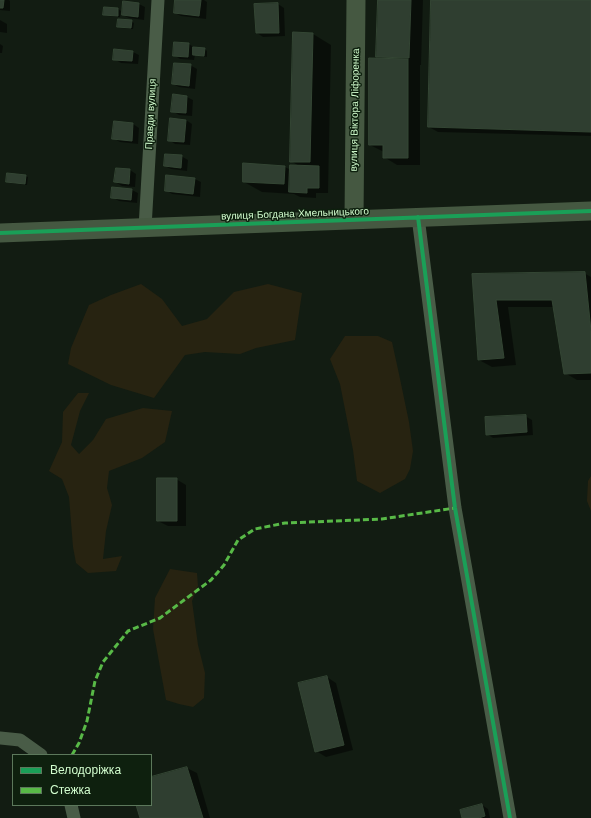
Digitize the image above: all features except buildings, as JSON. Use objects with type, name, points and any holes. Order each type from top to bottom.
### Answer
[{"type":"street","name":"Правди вулиця","points":[[145,228],[158,0]]},
{"type":"street","name":"вулиця Віктора Ліфоренка","points":[[354,219],[356,0]]},
{"type":"street","name":"вулиця Богдана Хмельницького","points":[[0,233],[591,211]]},
{"type":"street","points":[[418,217],[455,508],[510,818]]},
{"type":"street","points":[[0,738],[20,740],[40,754]]},
{"type":"street","points":[[71,806],[74,818]]},
{"type":"shaded area","points":[[141,284],[162,299],[182,326],[207,319],[234,292],[268,284],[302,293],[295,340],[256,348],[240,354],[205,352],[185,355],[154,398],[111,385],[68,364],[71,348],[89,305]]},
{"type":"shaded area","points":[[345,336],[378,336],[392,342],[409,422],[413,451],[410,469],[405,479],[380,493],[357,481],[353,450],[340,384],[330,359]]},
{"type":"shaded area","points":[[78,393],[89,393],[80,411],[71,445],[79,454],[93,440],[106,419],[143,408],[172,411],[165,442],[142,458],[109,471],[107,488],[112,505],[106,531],[103,559],[122,556],[116,571],[88,573],[76,563],[73,547],[69,497],[62,479],[49,471],[62,442],[63,412]]},
{"type":"shaded area","points":[[591,476],[591,511],[587,501],[588,481]]},
{"type":"shaded area","points":[[170,569],[197,573],[198,586],[192,601],[198,645],[205,673],[204,698],[193,707],[166,700],[153,629],[155,598]]},
{"type":"marked path","points":[[73,754],[79,743],[87,721],[95,681],[103,662],[128,631],[160,618],[211,580],[224,565],[238,540],[255,529],[285,523],[382,519],[455,508]]},
{"type":"cycle path","points":[[0,233],[591,211]]},
{"type":"cycle path","points":[[418,217],[455,508],[510,818]]}]
